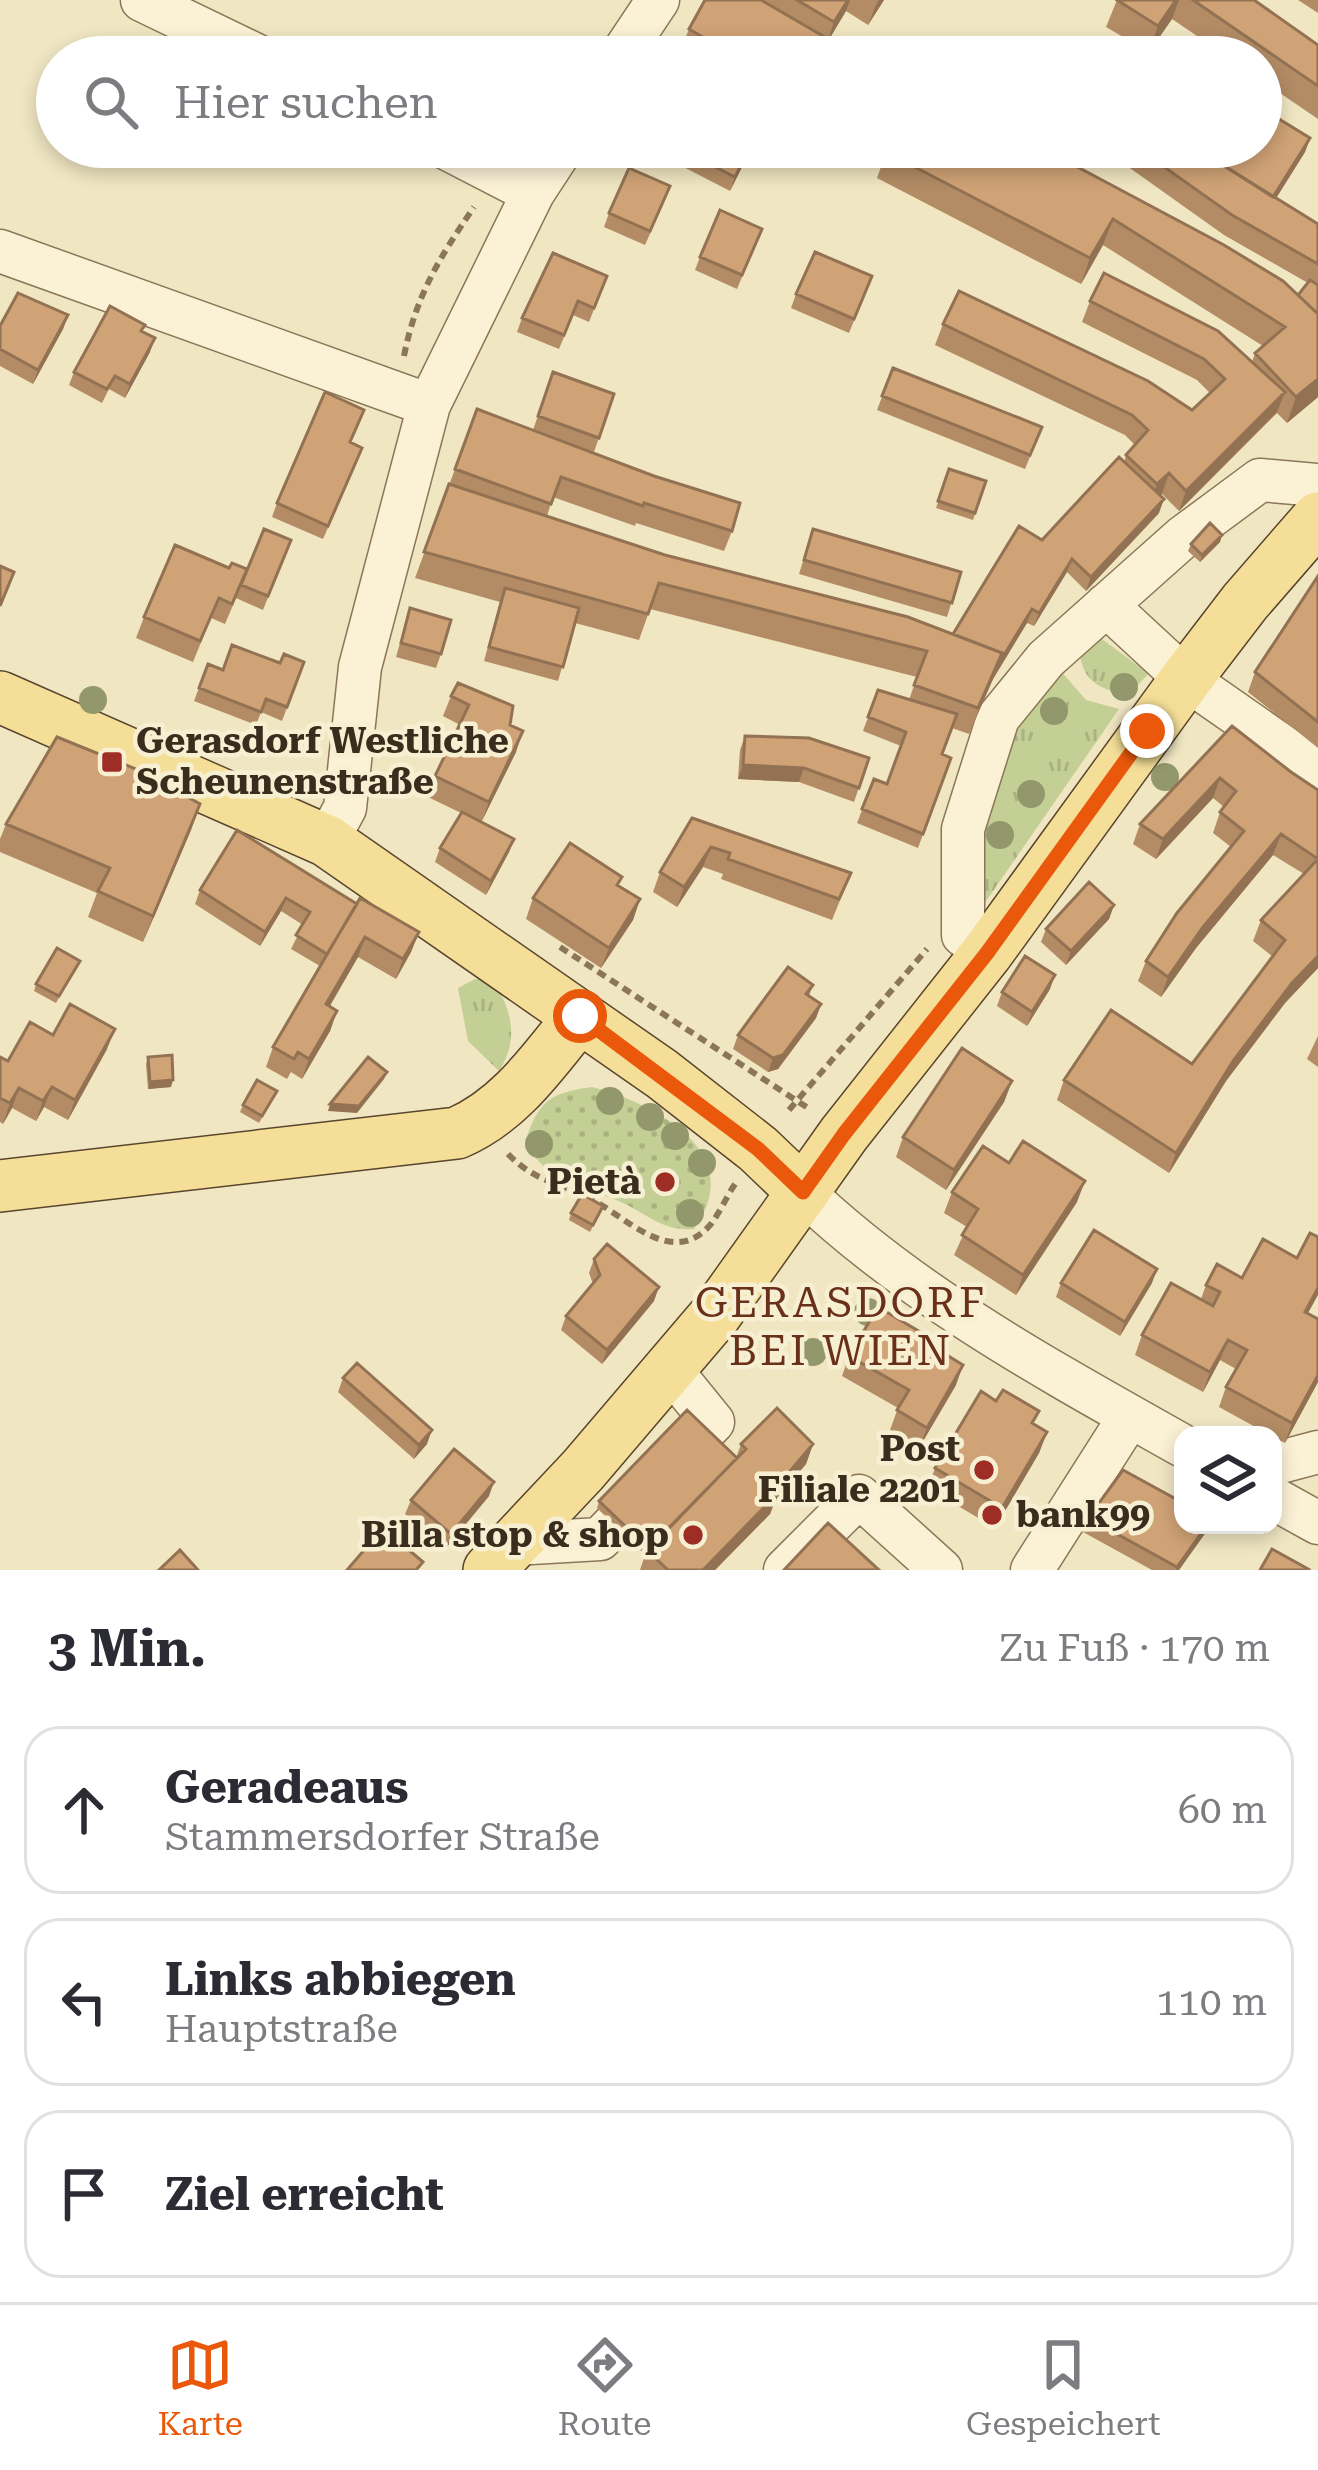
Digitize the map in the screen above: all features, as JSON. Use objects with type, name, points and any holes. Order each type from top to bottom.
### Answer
[{"type":"main road","points":[[501,1557],[716,1314],[844,1134],[987,953],[1186,679],[1318,518]]},
{"type":"main road","points":[[0,697],[327,841],[580,1016],[758,1149],[803,1192]]},
{"type":"main road","points":[[0,1186],[429,1138],[481,1123],[505,1104],[580,1016]]},
{"type":"street","points":[[142,0],[217,36]]},
{"type":"street","points":[[634,36],[658,0]]},
{"type":"street","points":[[484,168],[533,194]]},
{"type":"street","points":[[327,841],[345,808],[360,667],[416,400],[550,168]]},
{"type":"street","points":[[0,251],[416,400]]},
{"type":"street","points":[[987,953],[963,935],[962,829],[998,718],[1046,659],[1183,537],[1260,480],[1318,484]]},
{"type":"street","points":[[1106,605],[1186,679],[1318,771]]},
{"type":"street","points":[[803,1192],[914,1282],[1035,1361],[1174,1441]]},
{"type":"street","points":[[501,1557],[600,1539],[713,1422],[670,1369]]},
{"type":"street","points":[[1032,1570],[1130,1416]]},
{"type":"street","points":[[1282,1462],[1318,1453]]},
{"type":"street","points":[[785,1570],[859,1496],[941,1570]]},
{"type":"street","points":[[1282,1503],[1318,1523]]},
{"type":"path","points":[[416,400],[413,311],[434,267],[496,174]]},
{"type":"path","points":[[788,1110],[963,907]]},
{"type":"path","points":[[556,944],[808,1108]]},
{"type":"path","points":[[481,1123],[528,1173],[604,1206],[647,1236],[671,1244],[709,1226],[740,1176]]},
{"type":"path","points":[[709,1226],[718,1232]]},
{"type":"green space","points":[[1095,634],[1140,667],[1161,646],[1168,652],[1128,696],[1102,687],[1085,672],[1080,654]]},
{"type":"green space","points":[[1059,669],[1086,700],[1119,709],[982,907],[974,870],[1002,747]]},
{"type":"green space","points":[[475,979],[493,979],[511,1024],[506,1059],[499,1071],[468,1041],[458,988]]},
{"type":"green space","points":[[592,1087],[666,1119],[703,1155],[710,1177],[708,1202],[694,1229],[666,1225],[567,1181],[533,1154],[526,1139],[542,1107],[566,1092]]},
{"type":"building","points":[[705,0],[761,0],[823,36],[701,36],[689,29]]},
{"type":"building","points":[[797,0],[848,0],[834,22]]},
{"type":"building","points":[[1117,0],[1176,0],[1158,26]]},
{"type":"building","points":[[1193,0],[1254,0],[1318,45],[1318,86],[1282,61],[1282,36],[1245,36]]},
{"type":"building","points":[[1282,121],[1310,138],[1273,197],[1227,168],[1282,168]]},
{"type":"building","points":[[629,168],[670,186],[650,231],[609,213]]},
{"type":"building","points":[[717,168],[740,168],[735,177]]},
{"type":"building","points":[[917,168],[1079,168],[1283,281],[1318,314],[1318,379],[1296,397],[1255,353],[1285,327],[1113,219],[1090,258]]},
{"type":"building","points":[[1166,168],[1228,168],[1318,224],[1318,264],[1232,215]]},
{"type":"building","points":[[720,210],[762,229],[742,275],[700,257]]},
{"type":"building","points":[[815,252],[872,276],[854,319],[796,294]]},
{"type":"building","points":[[553,253],[607,276],[594,308],[578,301],[564,335],[522,318]]},
{"type":"building","points":[[1104,273],[1218,331],[1285,392],[1186,491],[1169,473],[1157,484],[1126,455],[1148,430],[1132,415],[943,324],[959,291],[1148,381],[1192,410],[1225,379],[1204,359],[1090,301]]},
{"type":"building","points":[[1310,280],[1318,285],[1318,314],[1298,295]]},
{"type":"building","points":[[18,293],[68,315],[38,370],[0,349],[0,326]]},
{"type":"building","points":[[110,306],[145,325],[141,331],[155,338],[130,384],[115,376],[107,389],[74,372]]},
{"type":"building","points":[[893,368],[1042,427],[1030,455],[882,396]]},
{"type":"building","points":[[553,372],[614,394],[599,438],[538,416]]},
{"type":"building","points":[[325,392],[364,410],[350,442],[362,448],[328,526],[277,503]]},
{"type":"building","points":[[477,409],[740,503],[732,531],[561,477],[551,504],[455,469]]},
{"type":"building","points":[[1119,457],[1164,499],[1091,577],[1072,559],[1039,613],[1032,609],[998,665],[1002,653],[953,634],[1019,526],[1042,540]]},
{"type":"building","points":[[949,469],[986,481],[975,513],[938,501]]},
{"type":"building","points":[[449,484],[665,555],[908,617],[1002,653],[978,708],[914,685],[927,651],[659,583],[648,614],[424,552]]},
{"type":"building","points":[[1210,523],[1222,535],[1202,555],[1191,544]]},
{"type":"building","points":[[264,529],[291,540],[268,596],[241,585]]},
{"type":"building","points":[[813,529],[961,572],[952,603],[804,560]]},
{"type":"building","points":[[175,545],[229,568],[232,563],[247,569],[232,604],[219,598],[200,641],[144,617]]},
{"type":"building","points":[[0,566],[14,572],[0,606]]},
{"type":"building","points":[[1318,576],[1318,722],[1255,672]]},
{"type":"building","points":[[505,588],[579,608],[563,667],[489,647]]},
{"type":"building","points":[[410,608],[451,620],[441,654],[401,643]]},
{"type":"building","points":[[232,645],[280,663],[284,654],[304,662],[287,707],[266,699],[261,712],[199,688],[208,664],[223,670]]},
{"type":"building","points":[[458,683],[513,706],[510,725],[523,731],[489,802],[435,776],[469,705],[451,696]]},
{"type":"building","points":[[878,690],[957,714],[942,754],[951,758],[923,834],[862,809],[874,779],[887,784],[906,732],[868,717]]},
{"type":"building","points":[[1232,726],[1318,790],[1318,859],[1281,834],[1168,977],[1146,961],[1177,913],[1244,831],[1220,812],[1236,791],[1220,778],[1163,839],[1140,824]]},
{"type":"building","points":[[745,736],[809,738],[869,758],[859,788],[804,768],[743,765]]},
{"type":"building","points":[[57,737],[141,771],[200,804],[153,916],[98,891],[110,868],[6,824]]},
{"type":"building","points":[[462,812],[514,839],[491,881],[440,848]]},
{"type":"building","points":[[692,818],[851,873],[839,899],[728,859],[730,853],[711,847],[684,887],[660,872]]},
{"type":"building","points":[[237,830],[357,904],[327,954],[296,935],[310,912],[286,898],[265,932],[200,890]]},
{"type":"building","points":[[570,843],[622,877],[617,885],[640,899],[609,948],[533,898]]},
{"type":"building","points":[[1318,859],[1318,956],[1233,1061],[1176,1153],[1064,1080],[1111,1010],[1192,1064],[1285,940],[1261,920]]},
{"type":"building","points":[[1089,882],[1114,905],[1071,951],[1046,929]]},
{"type":"building","points":[[360,898],[419,932],[403,959],[365,937],[326,1004],[337,1011],[309,1059],[298,1052],[294,1059],[273,1047]]},
{"type":"building","points":[[57,948],[80,961],[59,996],[36,984]]},
{"type":"building","points":[[1025,956],[1055,975],[1032,1012],[1002,992]]},
{"type":"building","points":[[788,967],[813,985],[806,994],[821,1004],[783,1055],[773,1058],[738,1035]]},
{"type":"building","points":[[70,1004],[115,1029],[75,1100],[52,1087],[43,1101],[19,1088],[10,1103],[0,1098],[0,1057],[8,1061],[30,1022],[53,1035]]},
{"type":"building","points":[[962,1048],[1012,1081],[954,1170],[903,1137]]},
{"type":"building","points":[[172,1055],[173,1080],[150,1082],[148,1057]]},
{"type":"building","points":[[368,1057],[387,1072],[359,1106],[330,1104]]},
{"type":"building","points":[[257,1080],[277,1091],[262,1116],[243,1105]]},
{"type":"building","points":[[1023,1141],[1085,1181],[1023,1275],[962,1235],[978,1209],[952,1192],[983,1146],[1009,1163]]},
{"type":"building","points":[[582,1194],[603,1206],[593,1225],[571,1213]]},
{"type":"building","points":[[1094,1230],[1157,1269],[1125,1322],[1061,1283]]},
{"type":"building","points":[[1310,1233],[1318,1237],[1318,1288],[1305,1312],[1318,1319],[1318,1375],[1292,1423],[1226,1387],[1247,1350],[1228,1340],[1210,1372],[1142,1335],[1171,1283],[1213,1306],[1220,1292],[1206,1285],[1217,1264],[1242,1278],[1263,1239],[1297,1258]]},
{"type":"building","points":[[607,1244],[659,1287],[607,1350],[566,1316],[600,1275],[594,1259]]},
{"type":"building","points":[[878,1307],[963,1365],[927,1428],[897,1410],[909,1390],[849,1356]]},
{"type":"building","points":[[357,1363],[432,1430],[419,1445],[343,1378]]},
{"type":"building","name":"Post Filiale 2201","points":[[1003,1390],[1039,1411],[1032,1423],[1047,1432],[1002,1508],[935,1468],[981,1391],[996,1401]]},
{"type":"building","points":[[777,1408],[813,1444],[774,1490],[778,1493],[703,1570],[668,1570],[647,1550],[746,1449],[741,1444]]},
{"type":"building","points":[[687,1410],[737,1458],[649,1549],[599,1501]]},
{"type":"building","points":[[454,1449],[494,1482],[451,1534],[411,1500]]},
{"type":"building","points":[[1123,1470],[1174,1498],[1174,1534],[1201,1534],[1177,1567],[1088,1518]]},
{"type":"building","points":[[828,1523],[879,1570],[784,1570]]},
{"type":"building","points":[[383,1528],[423,1562],[416,1570],[347,1570]]},
{"type":"building","points":[[1272,1549],[1310,1570],[1260,1570]]},
{"type":"building","points":[[180,1550],[198,1570],[159,1570]]},
{"type":"place","name":"Gerasdorf Westliche Scheunenstraße","points":[[112,762]]},
{"type":"place","name":"Pietà","points":[[665,1182]]},
{"type":"place","name":"Post Filiale 2201","points":[[984,1470]]},
{"type":"place","name":"bank99","points":[[992,1515]]},
{"type":"place","name":"Billa stop & shop","points":[[693,1535]]},
{"type":"district","name":"GERASDORF BEI WIEN","points":[[841,1326]]},
{"type":"route","points":[[580,1016],[758,1149],[803,1192],[987,953],[1147,731]]}]
